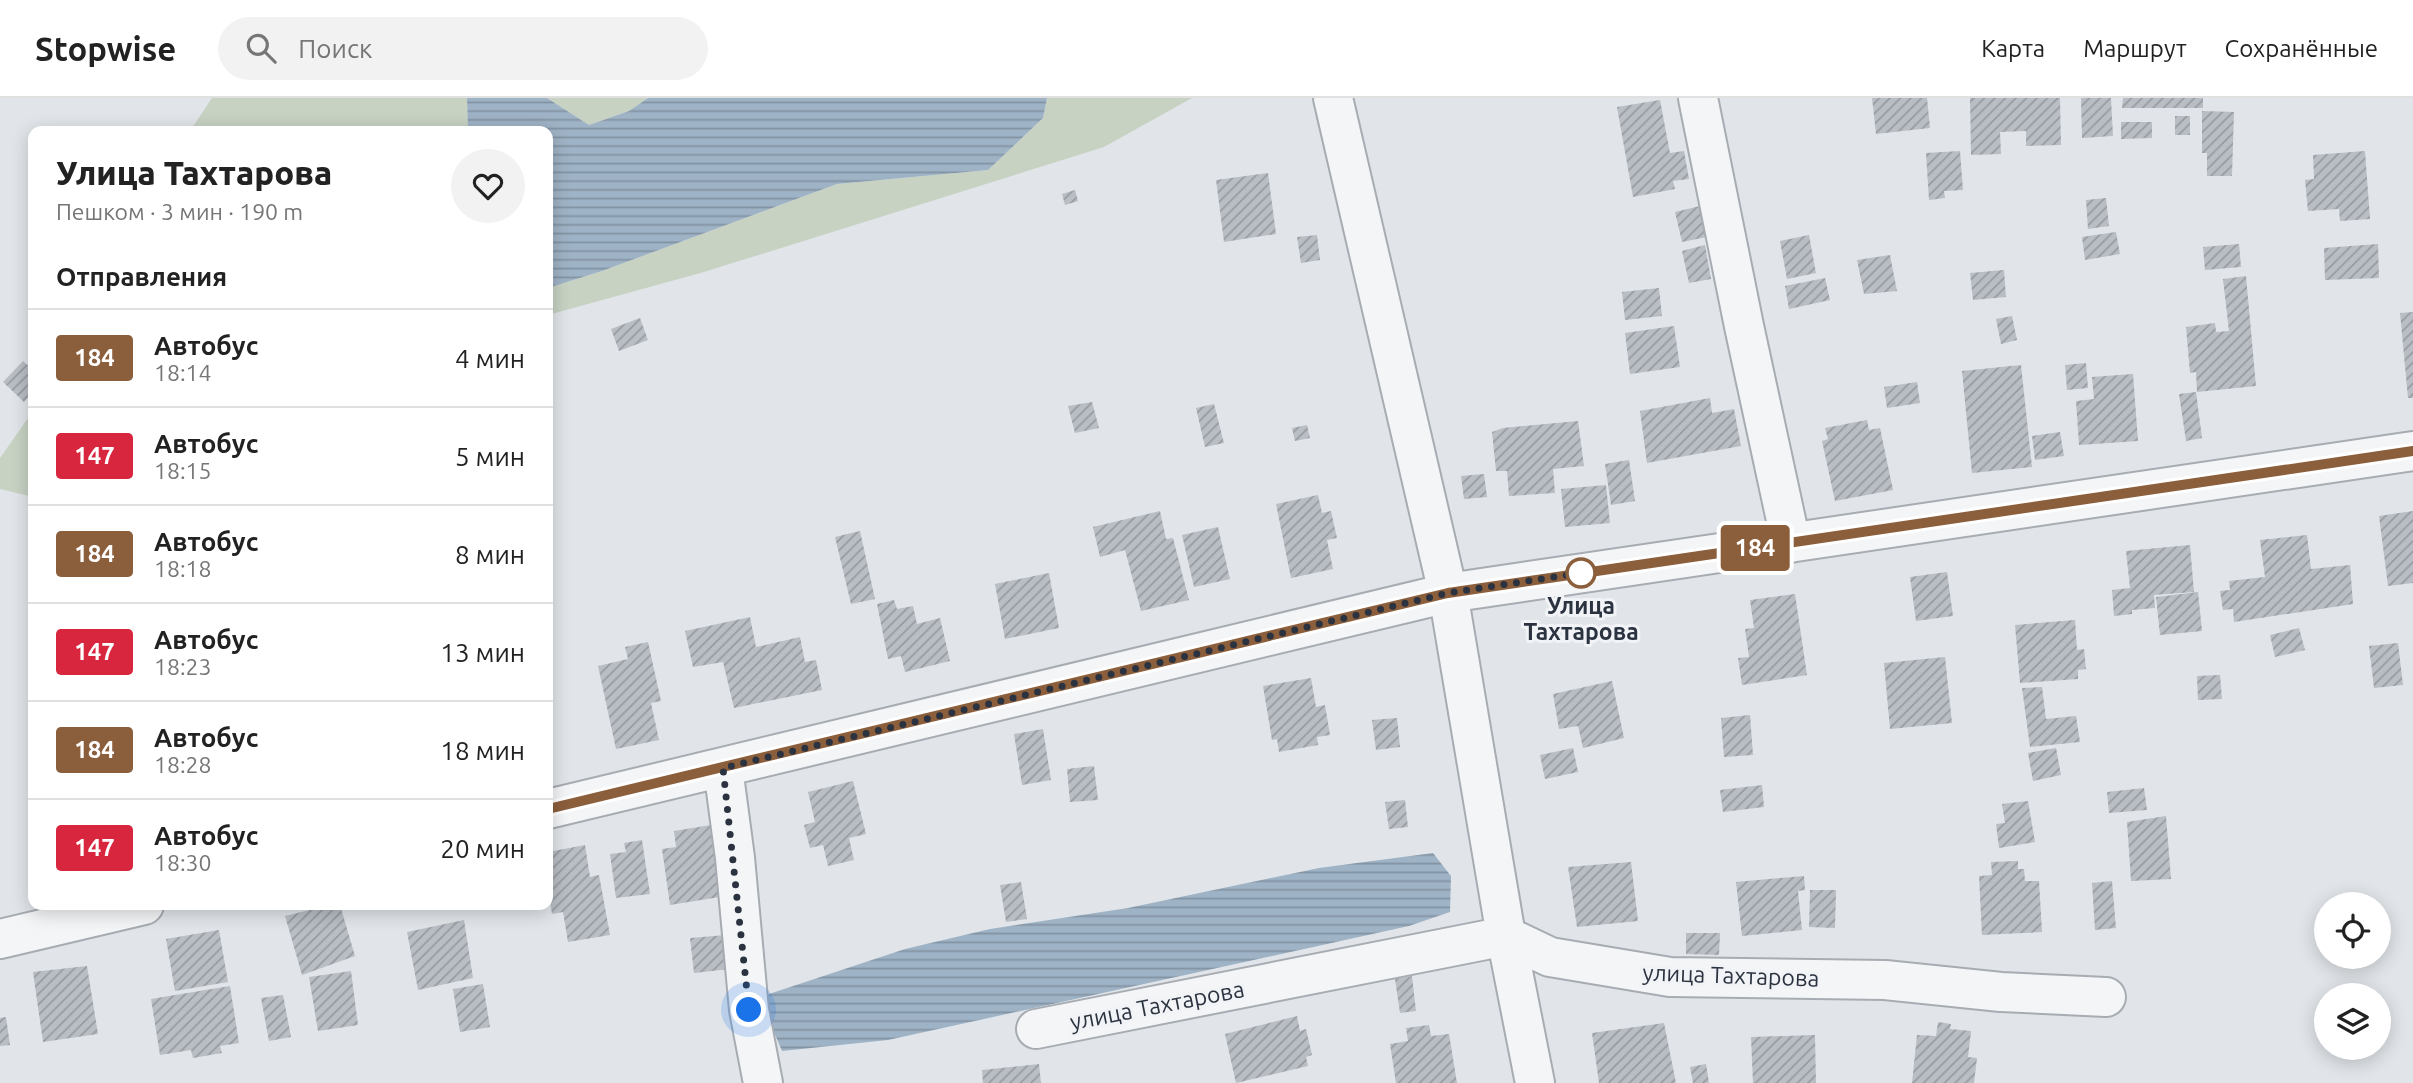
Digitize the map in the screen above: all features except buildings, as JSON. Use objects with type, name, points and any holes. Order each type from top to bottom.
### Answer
[{"type":"street","points":[[1333,98],[1448,593],[1506,936],[1535,1083]]},
{"type":"street","points":[[1698,98],[1791,543]]},
{"type":"street","points":[[553,808],[1448,593],[2413,451]]},
{"type":"street","points":[[723,768],[749,1010],[764,1083]]},
{"type":"street","points":[[0,939],[123,910]]},
{"type":"street","name":"улица Тахтарова","points":[[1036,1029],[1506,936],[1550,957],[1670,977],[1885,980],[2001,992],[2106,997]]},
{"type":"green space","points":[[212,98],[467,98],[468,126],[193,126]]},
{"type":"green space","points":[[547,98],[648,98],[629,111],[589,125]]},
{"type":"green space","points":[[1047,98],[1192,98],[1104,147],[704,272],[553,314],[553,286],[602,271],[837,184],[988,170],[1043,118]]},
{"type":"green space","points":[[28,418],[28,496],[0,489],[0,458]]},
{"type":"water","points":[[467,98],[547,98],[589,125],[629,111],[648,98],[1047,98],[1043,118],[988,170],[837,184],[602,271],[553,286],[553,126],[468,126]]},
{"type":"water","points":[[1433,853],[1451,876],[1450,912],[1409,926],[888,1040],[782,1051],[770,1023],[766,995],[905,949],[990,929],[1128,908],[1319,868]]},
{"type":"bus line","name":"184","points":[[553,808],[1448,593],[2413,451]]},
{"type":"place","name":"Улица Тахтарова","points":[[1581,573]]},
{"type":"route","points":[[749,1010],[723,768],[1448,593],[1581,573]]}]
